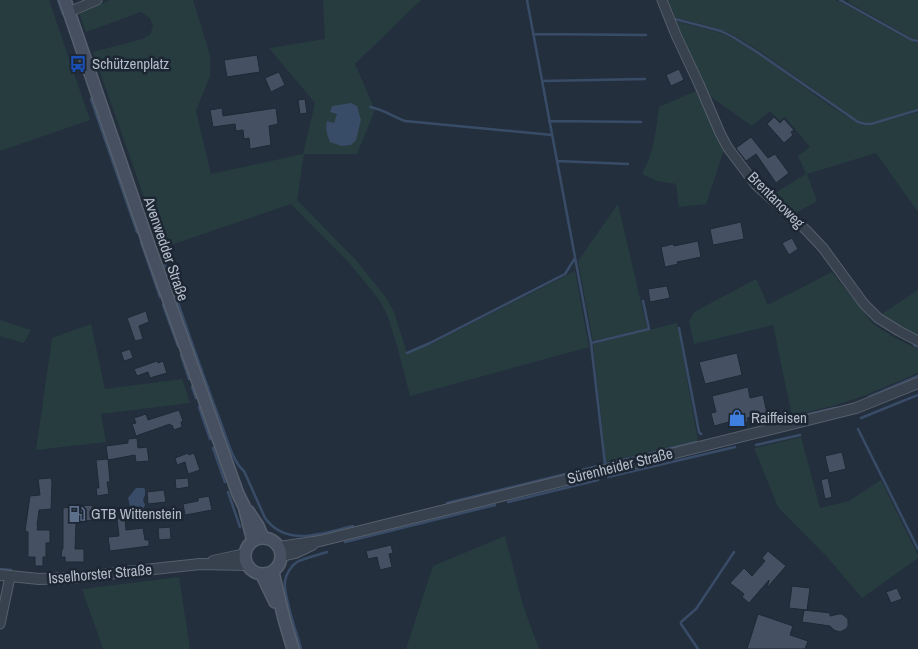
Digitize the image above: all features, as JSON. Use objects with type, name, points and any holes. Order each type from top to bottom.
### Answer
[{"type":"main road","name":"Avenwedder Straße","points":[[65,0],[149,245],[238,494],[258,540]]},
{"type":"main road","points":[[270,539],[275,542],[280,552],[278,568],[268,573],[256,573],[251,570],[246,559],[248,547],[258,540],[270,539]]},
{"type":"main road","points":[[268,573],[293,649]]},
{"type":"street","points":[[69,12],[97,0]]},
{"type":"street","name":"Brentanoweg","points":[[662,0],[728,148],[756,185],[823,248],[864,304],[878,318],[918,341]]},
{"type":"street","name":"Sürenheider Straße","points":[[280,552],[295,553],[320,541],[856,408],[918,383]]},
{"type":"street","name":"Isselhorster Straße","points":[[5,576],[40,579],[79,577],[246,559]]},
{"type":"street","points":[[0,624],[5,576]]},
{"type":"green space","points":[[0,0],[49,0],[90,120],[0,151]]},
{"type":"green space","points":[[110,0],[193,0],[210,55],[210,76],[196,111],[211,174],[303,154],[315,103],[269,48],[325,39],[323,0],[421,0],[355,64],[375,110],[357,154],[304,154],[297,200],[355,259],[385,296],[394,312],[407,353],[431,344],[575,271],[589,347],[410,396],[388,317],[380,301],[351,265],[291,204],[162,248],[93,52],[142,39],[150,35],[153,26],[150,18],[141,12],[86,32],[79,13]]},
{"type":"green space","points":[[668,0],[836,0],[918,43],[918,109],[871,123],[858,121],[758,50],[733,35],[722,30],[675,17]]},
{"type":"green space","points":[[849,0],[918,0],[918,40],[848,2]]},
{"type":"green space","points":[[675,21],[721,33],[732,38],[757,53],[829,105],[864,126],[918,112],[918,212],[876,153],[807,174],[817,201],[794,214],[772,195],[806,174],[798,156],[810,147],[785,117],[780,121],[770,111],[752,126],[708,95],[678,33]]},
{"type":"green space","points":[[698,90],[715,134],[724,150],[706,204],[679,207],[676,184],[657,181],[642,174],[652,150],[659,107]]},
{"type":"green space","points":[[618,204],[647,328],[593,341],[578,261]]},
{"type":"green space","points":[[832,272],[873,324],[895,338],[918,349],[918,373],[866,395],[792,416],[773,325],[694,344],[689,321],[694,312],[756,279],[768,305]]},
{"type":"green space","points":[[918,290],[918,335],[882,314]]},
{"type":"green space","points":[[0,320],[31,330],[24,343],[0,336]]},
{"type":"green space","points":[[677,323],[698,441],[606,462],[593,344]]},
{"type":"green space","points":[[91,324],[105,389],[182,379],[190,403],[101,414],[106,442],[36,450],[52,338]]},
{"type":"green space","points":[[801,437],[820,508],[849,501],[881,480],[918,555],[918,558],[862,598],[827,557],[778,507],[754,448]]},
{"type":"green space","points":[[505,536],[523,605],[539,649],[406,649],[433,566]]},
{"type":"green space","points":[[179,577],[190,649],[103,649],[82,589]]},
{"type":"water","points":[[351,103],[357,106],[361,120],[356,140],[351,145],[342,146],[330,142],[326,127],[327,121],[334,123],[337,114],[330,112],[332,106]]},
{"type":"water","points":[[136,488],[145,489],[143,500],[145,505],[143,509],[131,510],[128,498]]},
{"type":"building","points":[[257,55],[260,72],[227,77],[224,60]]},
{"type":"building","points":[[679,69],[684,80],[671,86],[666,75]]},
{"type":"building","points":[[279,72],[285,85],[271,92],[265,78]]},
{"type":"building","points":[[305,99],[307,113],[300,114],[298,100]]},
{"type":"building","points":[[222,108],[223,116],[276,108],[278,124],[269,126],[271,145],[250,149],[249,138],[244,139],[243,130],[236,131],[235,124],[213,127],[210,110]]},
{"type":"building","points":[[774,117],[780,123],[784,119],[794,130],[791,132],[793,135],[784,143],[767,124]]},
{"type":"building","points":[[751,137],[768,158],[775,154],[789,173],[776,183],[756,154],[746,161],[736,148]]},
{"type":"building","points":[[741,222],[744,239],[713,245],[710,229]]},
{"type":"building","points":[[792,238],[798,249],[789,255],[782,243]]},
{"type":"building","points":[[698,241],[701,257],[677,262],[678,264],[665,267],[661,247]]},
{"type":"building","points":[[667,286],[670,298],[650,302],[648,289]]},
{"type":"building","points":[[146,311],[149,322],[139,326],[143,339],[135,341],[127,318]]},
{"type":"building","points":[[130,349],[133,358],[124,361],[121,352]]},
{"type":"building","points":[[737,353],[742,375],[705,384],[699,362]]},
{"type":"building","points":[[157,361],[158,363],[163,361],[167,373],[150,378],[148,372],[137,376],[134,369]]},
{"type":"building","points":[[748,387],[750,398],[763,395],[767,413],[747,418],[748,422],[730,426],[729,422],[714,426],[711,413],[716,412],[712,396]]},
{"type":"building","points":[[179,410],[183,421],[181,422],[182,427],[174,430],[170,424],[136,436],[132,424],[136,423],[134,418],[146,414],[148,420]]},
{"type":"building","points":[[137,438],[138,448],[147,447],[149,461],[136,462],[135,455],[108,460],[106,446],[128,443],[128,439]]},
{"type":"building","points":[[842,452],[846,469],[829,473],[825,456]]},
{"type":"building","points":[[188,453],[189,455],[194,453],[200,470],[188,474],[185,462],[177,465],[175,458]]},
{"type":"building","points":[[108,459],[110,482],[107,482],[109,494],[97,496],[96,488],[99,488],[96,460]]},
{"type":"building","points":[[51,478],[51,509],[39,510],[37,526],[37,530],[50,530],[50,543],[46,543],[46,557],[43,557],[43,566],[35,566],[35,557],[28,557],[28,532],[25,531],[30,496],[40,495],[38,479]]},
{"type":"building","points":[[188,478],[189,487],[176,489],[175,479]]},
{"type":"building","points":[[828,478],[832,497],[825,499],[821,480]]},
{"type":"building","points":[[164,490],[166,502],[148,504],[147,492]]},
{"type":"building","points":[[209,496],[212,510],[185,515],[183,504],[198,501],[198,498]]},
{"type":"building","points":[[92,505],[94,520],[76,522],[75,549],[84,549],[84,562],[65,562],[65,557],[61,557],[63,549],[63,508]]},
{"type":"building","points":[[149,509],[150,521],[140,522],[139,510]]},
{"type":"building","points":[[125,518],[126,530],[143,528],[145,540],[149,540],[149,546],[110,551],[108,537],[119,536],[117,519]]},
{"type":"building","points":[[170,527],[171,539],[159,540],[158,528]]},
{"type":"building","points":[[391,545],[393,553],[389,554],[392,567],[380,570],[377,557],[368,559],[366,551]]},
{"type":"building","points":[[768,551],[786,566],[767,588],[769,580],[749,603],[742,597],[744,594],[730,583],[744,568],[752,576],[765,561],[762,558]]},
{"type":"building","points":[[792,586],[810,588],[807,610],[789,608]]},
{"type":"building","points":[[897,588],[902,599],[891,603],[886,592]]},
{"type":"building","points":[[804,610],[830,613],[830,616],[842,614],[848,619],[848,626],[840,632],[830,626],[802,622]]},
{"type":"building","points":[[758,614],[793,626],[790,635],[808,641],[805,649],[747,649]]},
{"type":"waterway","points":[[58,0],[63,14]]},
{"type":"waterway","points":[[527,0],[591,343],[605,464]]},
{"type":"waterway","points":[[840,0],[912,40],[918,41]]},
{"type":"waterway","points":[[675,19],[721,31],[733,37],[858,122],[871,124],[918,110]]},
{"type":"waterway","points":[[533,34],[646,35]]},
{"type":"waterway","points":[[542,81],[645,79]]},
{"type":"waterway","points":[[91,99],[137,232]]},
{"type":"waterway","points":[[370,107],[405,121],[552,135]]},
{"type":"waterway","points":[[549,121],[641,122]]},
{"type":"waterway","points":[[557,161],[628,164]]},
{"type":"waterway","points":[[141,242],[160,297]]},
{"type":"waterway","points":[[159,247],[230,449],[236,462],[244,471],[265,518],[274,527],[284,533],[295,536],[318,534],[353,526]]},
{"type":"waterway","points":[[407,353],[565,274],[575,258]]},
{"type":"waterway","points":[[591,343],[649,329],[643,301]]},
{"type":"waterway","points":[[163,305],[178,346]]},
{"type":"waterway","points":[[679,328],[699,432],[701,434]]},
{"type":"waterway","points":[[914,345],[918,347]]},
{"type":"waterway","points":[[181,355],[189,379]]},
{"type":"waterway","points":[[869,397],[918,376]]},
{"type":"waterway","points":[[192,387],[196,398]]},
{"type":"waterway","points":[[861,418],[918,395]]},
{"type":"waterway","points":[[199,407],[210,439]]},
{"type":"waterway","points":[[783,420],[835,408]]},
{"type":"waterway","points":[[858,429],[918,549]]},
{"type":"waterway","points":[[756,445],[800,435]]},
{"type":"waterway","points":[[447,503],[696,442]]},
{"type":"waterway","points":[[608,477],[735,447]]},
{"type":"waterway","points":[[213,448],[225,482]]},
{"type":"waterway","points":[[508,502],[598,480]]},
{"type":"waterway","points":[[228,492],[240,527]]},
{"type":"waterway","points":[[345,542],[495,505]]},
{"type":"waterway","points":[[301,649],[286,596],[285,581],[291,568],[297,562],[327,552]]},
{"type":"waterway","points":[[698,649],[681,622],[696,609],[734,552]]},
{"type":"waterway","points":[[0,569],[11,570]]},
{"type":"place","name":"Schützenplatz","points":[[78,64]]},
{"type":"place","name":"Raiffeisen","points":[[737,418]]},
{"type":"place","name":"GTB Wittenstein","points":[[77,514]]}]
